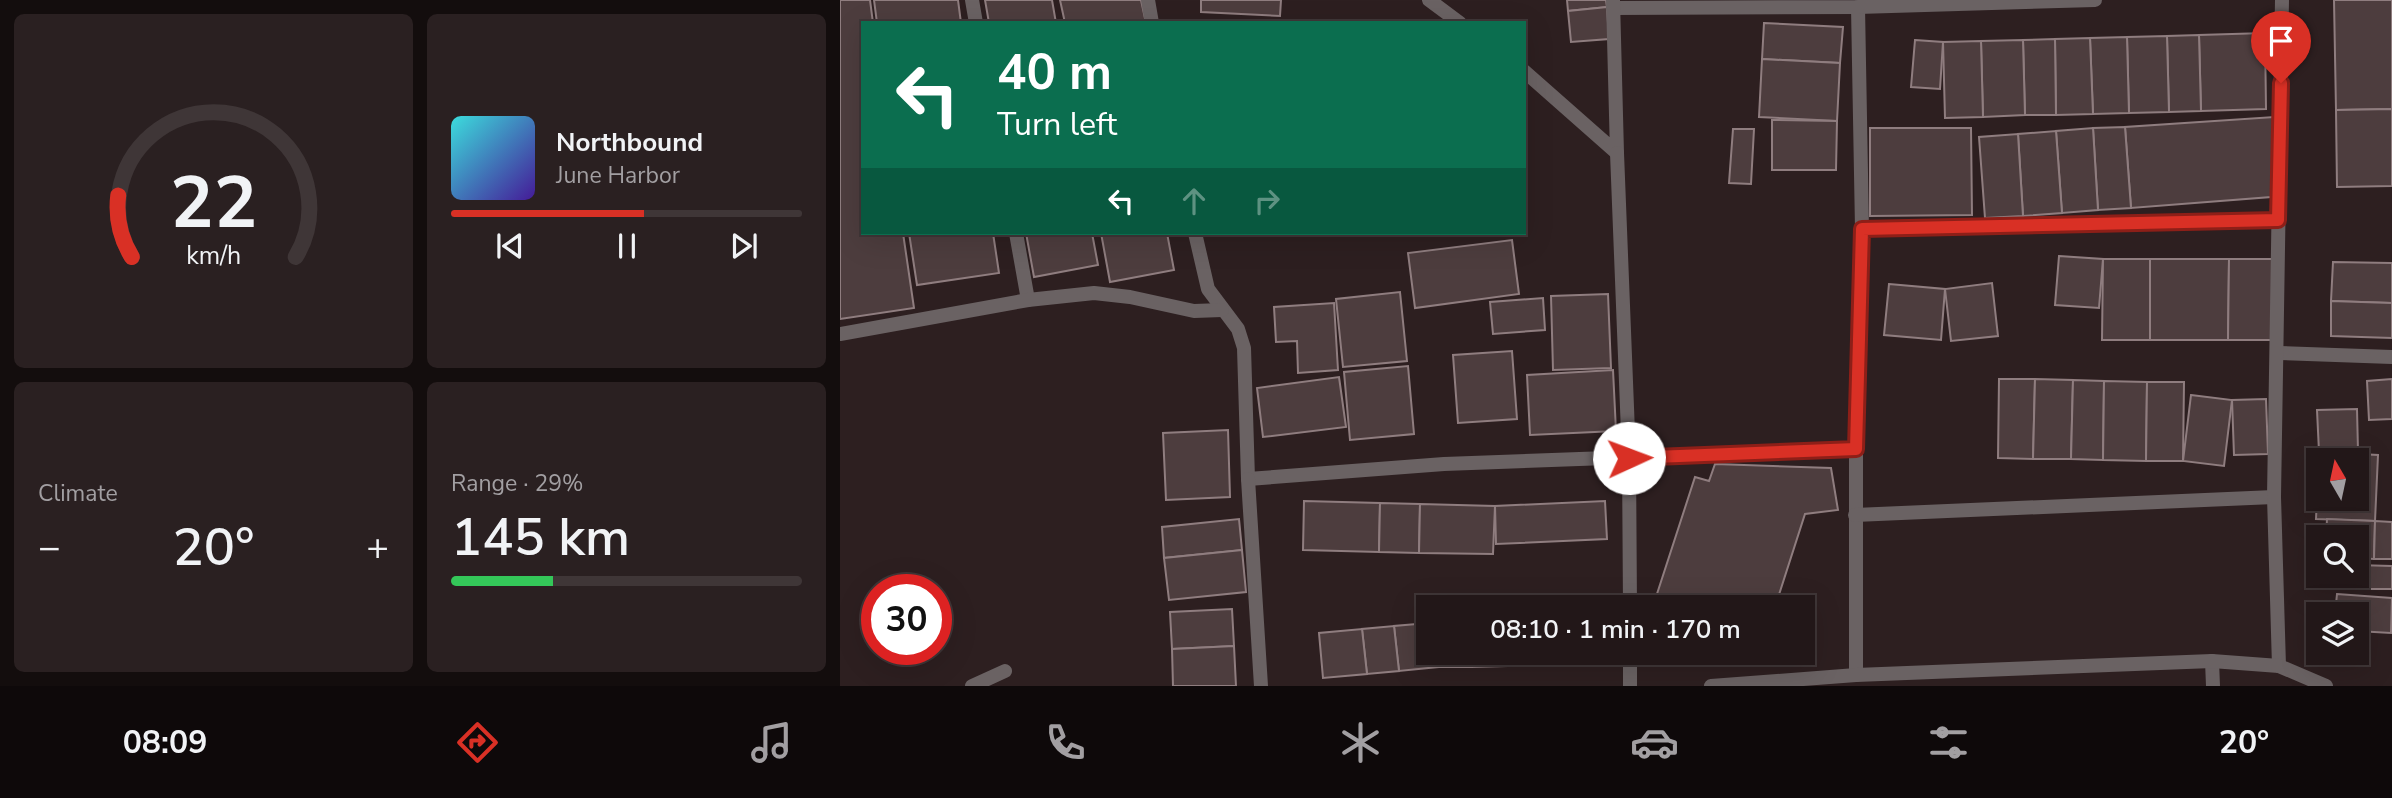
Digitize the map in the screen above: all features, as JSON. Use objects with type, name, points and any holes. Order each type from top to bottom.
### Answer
[{"type":"street","points":[[972,0],[976,21]]},
{"type":"street","points":[[1148,0],[1153,21]]},
{"type":"street","points":[[1429,0],[1457,21]]},
{"type":"street","points":[[1630,595],[1629,458],[1613,4],[1858,8],[2095,0]]},
{"type":"street","points":[[2279,666],[2274,497],[2279,353],[2278,220],[2283,0]]},
{"type":"street","points":[[1856,675],[1855,515],[1862,229],[1858,8]]},
{"type":"street","points":[[1526,73],[1617,153]]},
{"type":"street","points":[[1862,229],[2278,220]]},
{"type":"street","points":[[1016,235],[1028,300]]},
{"type":"street","points":[[1195,235],[1208,289],[1238,329],[1244,348],[1248,479],[1261,686]]},
{"type":"street","points":[[840,334],[1028,300],[1094,293],[1130,297],[1194,311],[1222,310]]},
{"type":"street","points":[[2279,353],[2392,357]]},
{"type":"street","points":[[1248,479],[1444,464],[1856,449]]},
{"type":"street","points":[[1855,515],[2274,497]]},
{"type":"street","points":[[2213,661],[2213,686]]},
{"type":"street","points":[[1711,686],[1824,681],[1856,675],[2213,661],[2279,666],[2326,686]]},
{"type":"street","points":[[1630,665],[1630,686]]},
{"type":"street","points":[[972,686],[1005,671]]},
{"type":"building","points":[[840,0],[870,0],[873,21],[861,21],[861,235],[903,235],[914,308],[840,319]]},
{"type":"building","points":[[874,0],[958,0],[961,21],[877,21]]},
{"type":"building","points":[[985,0],[1052,0],[1056,21],[989,21]]},
{"type":"building","points":[[1060,0],[1141,0],[1146,21],[1065,21]]},
{"type":"building","points":[[1201,0],[1281,0],[1280,16],[1201,12]]},
{"type":"building","points":[[1567,0],[1606,0],[1607,7],[1568,11]]},
{"type":"building","points":[[2334,0],[2392,0],[2392,109],[2336,110]]},
{"type":"building","points":[[1607,7],[1609,39],[1571,42],[1568,11]]},
{"type":"building","points":[[1764,23],[1843,27],[1840,63],[1762,59]]},
{"type":"building","points":[[2265,33],[2266,109],[2201,111],[2199,35]]},
{"type":"building","points":[[2199,35],[2201,111],[2169,112],[2167,36]]},
{"type":"building","points":[[2167,36],[2169,112],[2129,113],[2127,37]]},
{"type":"building","points":[[2127,37],[2129,113],[2093,114],[2090,38]]},
{"type":"building","points":[[2090,38],[2093,114],[2056,115],[2055,39]]},
{"type":"building","points":[[2055,39],[2056,115],[2025,115],[2023,40]]},
{"type":"building","points":[[1915,40],[1943,42],[1940,89],[1911,87]]},
{"type":"building","points":[[2023,40],[2025,115],[1983,117],[1981,41]]},
{"type":"building","points":[[1981,41],[1983,117],[1945,118],[1943,42]]},
{"type":"building","points":[[1762,59],[1840,63],[1837,121],[1759,117]]},
{"type":"building","points":[[2392,109],[2392,186],[2337,187],[2336,110]]},
{"type":"building","points":[[2274,117],[2271,197],[2131,208],[2125,127]]},
{"type":"building","points":[[1772,120],[1837,121],[1836,170],[1772,170]]},
{"type":"building","points":[[2125,127],[2131,208],[2098,210],[2093,128]]},
{"type":"building","points":[[1870,128],[1971,128],[1972,215],[1870,216]]},
{"type":"building","points":[[2093,128],[2098,210],[2062,213],[2056,131]]},
{"type":"building","points":[[1733,129],[1754,129],[1751,184],[1729,183]]},
{"type":"building","points":[[2056,131],[2062,213],[2023,216],[2018,134]]},
{"type":"building","points":[[2018,134],[2023,216],[1985,218],[1979,137]]},
{"type":"building","points":[[909,235],[993,235],[999,273],[917,285]]},
{"type":"building","points":[[1026,235],[1092,235],[1098,265],[1034,277]]},
{"type":"building","points":[[1101,235],[1167,235],[1174,270],[1110,282]]},
{"type":"building","points":[[1512,240],[1519,294],[1415,308],[1408,253]]},
{"type":"building","points":[[2059,256],[2103,259],[2099,308],[2055,305]]},
{"type":"building","points":[[2103,259],[2150,259],[2150,340],[2102,340]]},
{"type":"building","points":[[2150,259],[2229,259],[2228,340],[2150,340]]},
{"type":"building","points":[[2229,259],[2273,259],[2273,340],[2228,340]]},
{"type":"building","points":[[2333,262],[2392,263],[2392,303],[2331,301]]},
{"type":"building","points":[[1992,283],[1998,336],[1951,341],[1945,289]]},
{"type":"building","points":[[1889,284],[1945,289],[1941,340],[1884,335]]},
{"type":"building","points":[[1400,292],[1407,361],[1343,367],[1336,299]]},
{"type":"building","points":[[1608,294],[1611,368],[1553,370],[1551,296]]},
{"type":"building","points":[[1543,298],[1545,330],[1493,334],[1490,302]]},
{"type":"building","points":[[2331,301],[2392,303],[2392,338],[2331,336]]},
{"type":"building","points":[[1334,303],[1338,370],[1298,373],[1297,341],[1276,342],[1274,307]]},
{"type":"building","points":[[1512,351],[1517,419],[1458,423],[1453,355]]},
{"type":"building","points":[[1408,366],[1414,434],[1350,440],[1344,372]]},
{"type":"building","points":[[1613,370],[1616,431],[1530,435],[1527,375]]},
{"type":"building","points":[[1339,377],[1346,427],[1263,437],[1257,388]]},
{"type":"building","points":[[1999,379],[2035,379],[2033,459],[1998,458]]},
{"type":"building","points":[[2035,379],[2073,380],[2071,459],[2033,459]]},
{"type":"building","points":[[2392,379],[2392,419],[2369,420],[2367,381]]},
{"type":"building","points":[[2073,380],[2104,381],[2103,460],[2071,459]]},
{"type":"building","points":[[2104,381],[2147,382],[2146,461],[2103,460]]},
{"type":"building","points":[[2147,382],[2184,382],[2183,461],[2146,461]]},
{"type":"building","points":[[2191,395],[2232,400],[2224,466],[2183,461]]},
{"type":"building","points":[[2266,399],[2268,454],[2234,455],[2232,400]]},
{"type":"building","points":[[2357,409],[2358,448],[2319,448],[2317,410]]},
{"type":"building","points":[[1228,430],[1230,497],[1166,500],[1163,433]]},
{"type":"building","points":[[2370,455],[2378,455],[2375,521],[2316,519],[2316,511],[2370,511]]},
{"type":"building","points":[[1715,464],[1831,468],[1838,510],[1805,514],[1779,595],[1657,595],[1695,477],[1709,481]]},
{"type":"building","points":[[1304,501],[1380,503],[1379,552],[1303,550]]},
{"type":"building","points":[[1605,501],[1607,539],[1496,544],[1495,506]]},
{"type":"building","points":[[1380,503],[1420,504],[1419,553],[1379,552]]},
{"type":"building","points":[[1420,504],[1495,506],[1493,554],[1419,553]]},
{"type":"building","points":[[1239,519],[1242,550],[1164,558],[1162,527]]},
{"type":"building","points":[[2327,519],[2375,521],[2374,559],[2369,559],[2369,525],[2327,525]]},
{"type":"building","points":[[2375,521],[2392,522],[2392,559],[2374,559]]},
{"type":"building","points":[[1242,550],[1246,592],[1169,600],[1164,558]]},
{"type":"building","points":[[2369,565],[2392,566],[2392,589],[2315,589],[2369,588]]},
{"type":"building","points":[[2337,594],[2392,598],[2391,633],[2369,632],[2369,602],[2336,602]]},
{"type":"building","points":[[1232,609],[1234,646],[1172,649],[1170,612]]},
{"type":"building","points":[[1416,624],[1416,665],[1438,667],[1399,671],[1394,626]]},
{"type":"building","points":[[1394,626],[1399,671],[1367,674],[1362,629]]},
{"type":"building","points":[[1362,629],[1367,674],[1323,678],[1319,633]]},
{"type":"building","points":[[1234,646],[1236,686],[1173,686],[1172,649]]},
{"type":"building","points":[[1438,665],[1472,665],[1472,667]]},
{"type":"building","points":[[1472,665],[1542,665],[1472,667]]},
{"type":"route","points":[[1629,458],[1856,449],[1862,229],[2278,220],[2281,83]]}]
